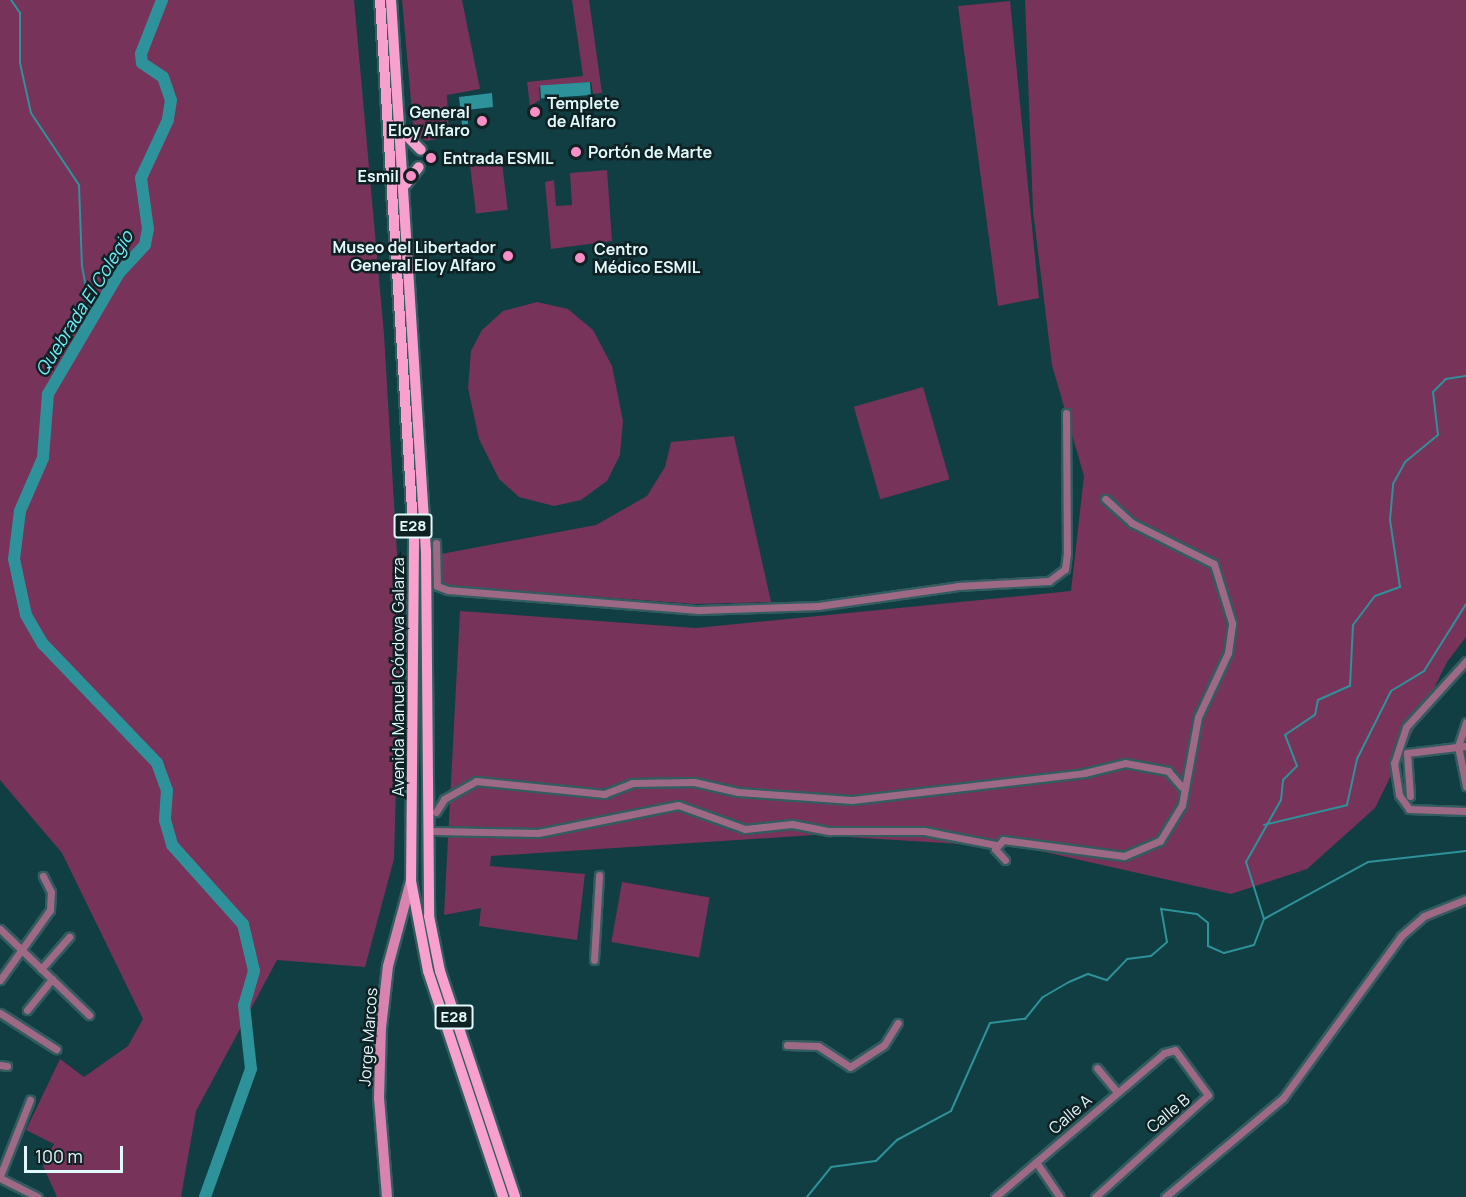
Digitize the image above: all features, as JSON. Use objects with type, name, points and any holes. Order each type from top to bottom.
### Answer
[{"type":"main road","name":"Avenida Manuel Córdova Galarza","points":[[380,0],[414,542],[411,881],[428,971],[497,1159],[514,1197]]},
{"type":"main road","name":"Avenida Manuel Córdova Galarza","points":[[391,0],[406,184],[429,669],[424,815],[429,916],[440,971],[497,1159],[503,1197]]},
{"type":"main road","points":[[402,130],[421,150]]},
{"type":"main road","points":[[406,184],[419,167]]},
{"type":"main road","name":"Jorge Marcos","points":[[387,1197],[379,1098],[381,1028],[388,966],[411,881]]},
{"type":"street","points":[[436,543],[435,579],[448,590],[698,610],[818,606],[958,586],[1049,581],[1065,569],[1067,554],[1065,413]]},
{"type":"street","points":[[435,831],[538,833],[678,805],[745,829],[792,824],[829,831],[924,831],[996,845],[1025,839],[1063,849],[1138,854],[1173,826],[1198,717],[1228,653],[1232,623],[1214,564],[1132,523],[1105,499]]},
{"type":"street","points":[[1466,661],[1406,727],[1394,763],[1399,795],[1409,809],[1466,811]]},
{"type":"street","points":[[1466,722],[1462,746],[1466,786]]},
{"type":"street","points":[[1410,796],[1407,753],[1462,746]]},
{"type":"street","points":[[436,812],[444,799],[476,781],[604,794],[632,783],[694,782],[738,792],[852,800],[1084,773],[1125,763],[1168,771],[1182,787]]},
{"type":"street","points":[[996,845],[1005,860]]},
{"type":"street","points":[[594,960],[599,875]]},
{"type":"street","points":[[0,980],[19,948],[50,910],[51,892],[43,876]]},
{"type":"street","points":[[1165,1197],[1283,1098],[1401,936],[1424,916],[1466,899]]},
{"type":"street","points":[[0,929],[89,1015]]},
{"type":"street","points":[[41,969],[69,937]]},
{"type":"street","points":[[27,1010],[52,979]]},
{"type":"street","points":[[0,1013],[57,1049]]},
{"type":"street","points":[[787,1045],[818,1046],[850,1067],[884,1045],[898,1023]]},
{"type":"street","name":"Calle B","points":[[1095,1197],[1209,1095],[1175,1050],[1164,1053]]},
{"type":"street","name":"Calle A","points":[[995,1197],[1164,1053]]},
{"type":"street","points":[[1097,1068],[1117,1092]]},
{"type":"street","points":[[30,1100],[0,1177],[38,1197]]},
{"type":"street","points":[[1036,1162],[1060,1197]]},
{"type":"shaded area","points":[[0,0],[354,0],[384,334],[401,621],[394,859],[365,967],[277,960],[196,1111],[181,1197],[57,1197],[43,1166],[54,1144],[26,1130],[60,1059],[84,1077],[128,1046],[143,1019],[62,853],[0,780]]},
{"type":"shaded area","points":[[402,0],[462,0],[480,89],[447,95],[449,137],[426,141],[414,135]]},
{"type":"shaded area","points":[[572,0],[589,0],[602,93],[593,94],[591,82],[539,87],[540,100],[530,106],[527,82],[583,76]]},
{"type":"shaded area","points":[[1025,0],[1466,0],[1466,637],[1447,662],[1375,808],[1307,869],[1231,894],[1027,848],[814,835],[491,856],[490,866],[585,874],[577,940],[479,926],[481,908],[444,915],[460,611],[696,628],[1071,591],[1084,476],[1052,365],[1033,211]]},
{"type":"shaded area","points":[[1010,1],[1039,298],[998,306],[958,6]]},
{"type":"shaded area","points":[[502,163],[508,210],[476,214],[470,167]]},
{"type":"shaded area","points":[[607,170],[612,241],[551,249],[545,182],[554,180],[556,206],[572,205],[570,173]]},
{"type":"shaded area","points":[[537,302],[568,309],[593,330],[612,366],[623,421],[620,455],[607,481],[581,500],[554,506],[519,497],[499,479],[479,439],[468,388],[471,351],[482,330],[503,311]]},
{"type":"shaded area","points":[[923,387],[949,479],[880,499],[854,407]]},
{"type":"shaded area","points":[[734,436],[771,602],[694,604],[441,585],[441,554],[596,525],[647,496],[665,467],[671,442]]},
{"type":"shaded area","points":[[622,882],[710,897],[699,958],[611,942]]},
{"type":"water","points":[[590,82],[591,95],[541,98],[540,85]]},
{"type":"water","points":[[492,93],[493,107],[467,110],[468,124],[462,125],[459,97]]},
{"type":"waterway","points":[[11,0],[20,13],[20,63],[31,113],[79,185],[82,266],[92,320]]},
{"type":"waterway","name":"Quebrada El Colegio","points":[[162,0],[141,54],[142,63],[163,77],[171,100],[168,120],[141,178],[148,229],[145,245],[119,273],[48,394],[43,458],[20,511],[14,559],[26,615],[43,644],[157,763],[167,790],[165,820],[172,845],[243,924],[254,971],[244,1005],[251,1069],[205,1197]]},
{"type":"waterway","points":[[1264,919],[1246,862],[1281,800],[1283,780],[1297,766],[1285,735],[1315,715],[1318,700],[1350,686],[1353,625],[1375,596],[1400,587],[1390,520],[1393,484],[1405,462],[1438,435],[1433,392],[1446,379],[1466,376]]},
{"type":"waterway","points":[[1264,825],[1347,805],[1357,759],[1391,691],[1424,671],[1466,604]]},
{"type":"waterway","points":[[807,1197],[831,1167],[876,1161],[897,1140],[951,1111],[990,1023],[1025,1019],[1043,997],[1069,982],[1088,974],[1107,980],[1127,959],[1151,956],[1167,942],[1161,909],[1197,914],[1208,923],[1208,946],[1224,953],[1254,945],[1264,919],[1368,862],[1466,851]]},
{"type":"place","name":"Templete de Alfaro","points":[[535,112]]},
{"type":"place","name":"General Eloy Alfaro","points":[[482,121]]},
{"type":"place","name":"Portón de Marte","points":[[576,152]]},
{"type":"place","name":"Entrada ESMIL","points":[[431,158]]},
{"type":"place","name":"Esmil","points":[[411,176]]},
{"type":"place","name":"Museo del Libertador General Eloy Alfaro","points":[[508,256]]},
{"type":"place","name":"Centro Médico ESMIL","points":[[580,258]]}]
